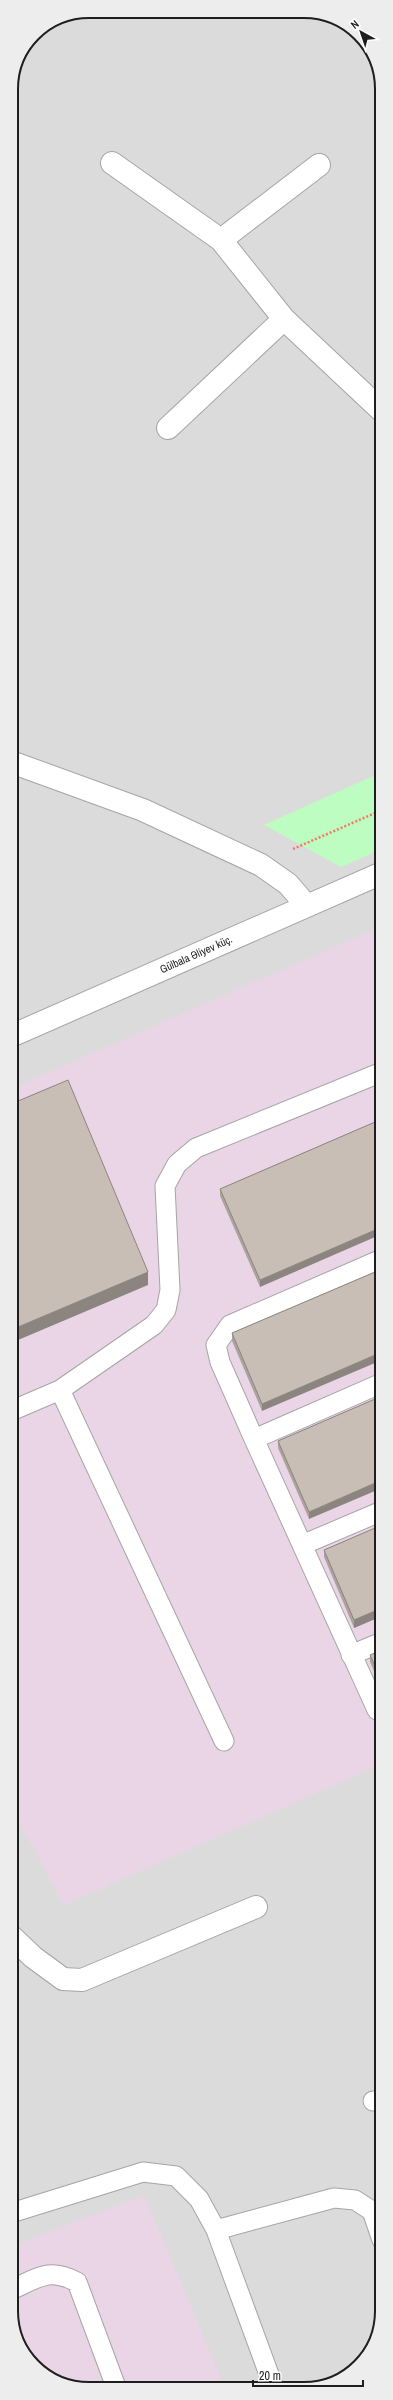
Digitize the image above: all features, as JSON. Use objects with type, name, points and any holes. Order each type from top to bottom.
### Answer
[{"type":"street","points":[[112,163],[221,240],[284,319],[375,404]]},
{"type":"street","points":[[221,240],[319,166]]},
{"type":"street","points":[[168,428],[284,319]]},
{"type":"street","points":[[18,765],[143,810],[261,864],[288,884],[306,905]]},
{"type":"street","name":"Gülbala Əliyev küç.","points":[[18,1033],[375,876]]},
{"type":"street","points":[[18,1942],[63,1979],[82,1980],[256,1908]]},
{"type":"lane","points":[[18,1408],[60,1390],[154,1325],[166,1310],[170,1290],[165,1186],[177,1164],[196,1148],[375,1075]]},
{"type":"lane","points":[[375,1262],[230,1325],[216,1345],[220,1362],[375,1708]]},
{"type":"lane","points":[[254,1439],[375,1386]]},
{"type":"lane","points":[[60,1390],[224,1741]]},
{"type":"lane","points":[[302,1545],[375,1514]]},
{"type":"lane","points":[[351,1655],[375,1645]]},
{"type":"lane","points":[[18,2211],[143,2172],[176,2176],[199,2199],[216,2230],[272,2382]]},
{"type":"lane","points":[[216,2230],[334,2198],[355,2200],[372,2211],[375,2220]]},
{"type":"lane","points":[[18,2287],[46,2274],[63,2274],[77,2282],[114,2382]]},
{"type":"path","points":[[261,864],[375,813]]},
{"type":"shaded area","points":[[304,18],[322,20],[331,23],[341,29],[341,52],[364,52],[373,71],[375,85],[375,2315],[370,2338],[363,2350],[351,2364],[335,2375],[322,2380],[308,2382],[75,2381],[58,2375],[36,2358],[23,2338],[18,2315],[18,89],[19,75],[23,62],[36,42],[50,30],[62,23],[75,19]]},
{"type":"shaded area","points":[[375,929],[375,1767],[64,1905],[18,1820],[18,1086]]},
{"type":"shaded area","points":[[144,2195],[222,2382],[89,2382],[75,2381],[58,2375],[50,2370],[36,2358],[30,2350],[20,2329],[18,2315],[18,2244]]},
{"type":"green space","points":[[375,775],[375,852],[341,867],[264,825]]},
{"type":"building","points":[[68,1080],[148,1272],[18,1327],[18,1101]]},
{"type":"building","points":[[375,1122],[375,1230],[260,1280],[220,1189]]},
{"type":"building","points":[[375,1272],[375,1355],[262,1404],[232,1333]]},
{"type":"building","points":[[375,1399],[375,1483],[309,1512],[278,1441]]},
{"type":"building","points":[[375,1528],[375,1611],[354,1620],[324,1550]]},
{"type":"building","points":[[375,1653],[375,1666],[370,1655]]}]
